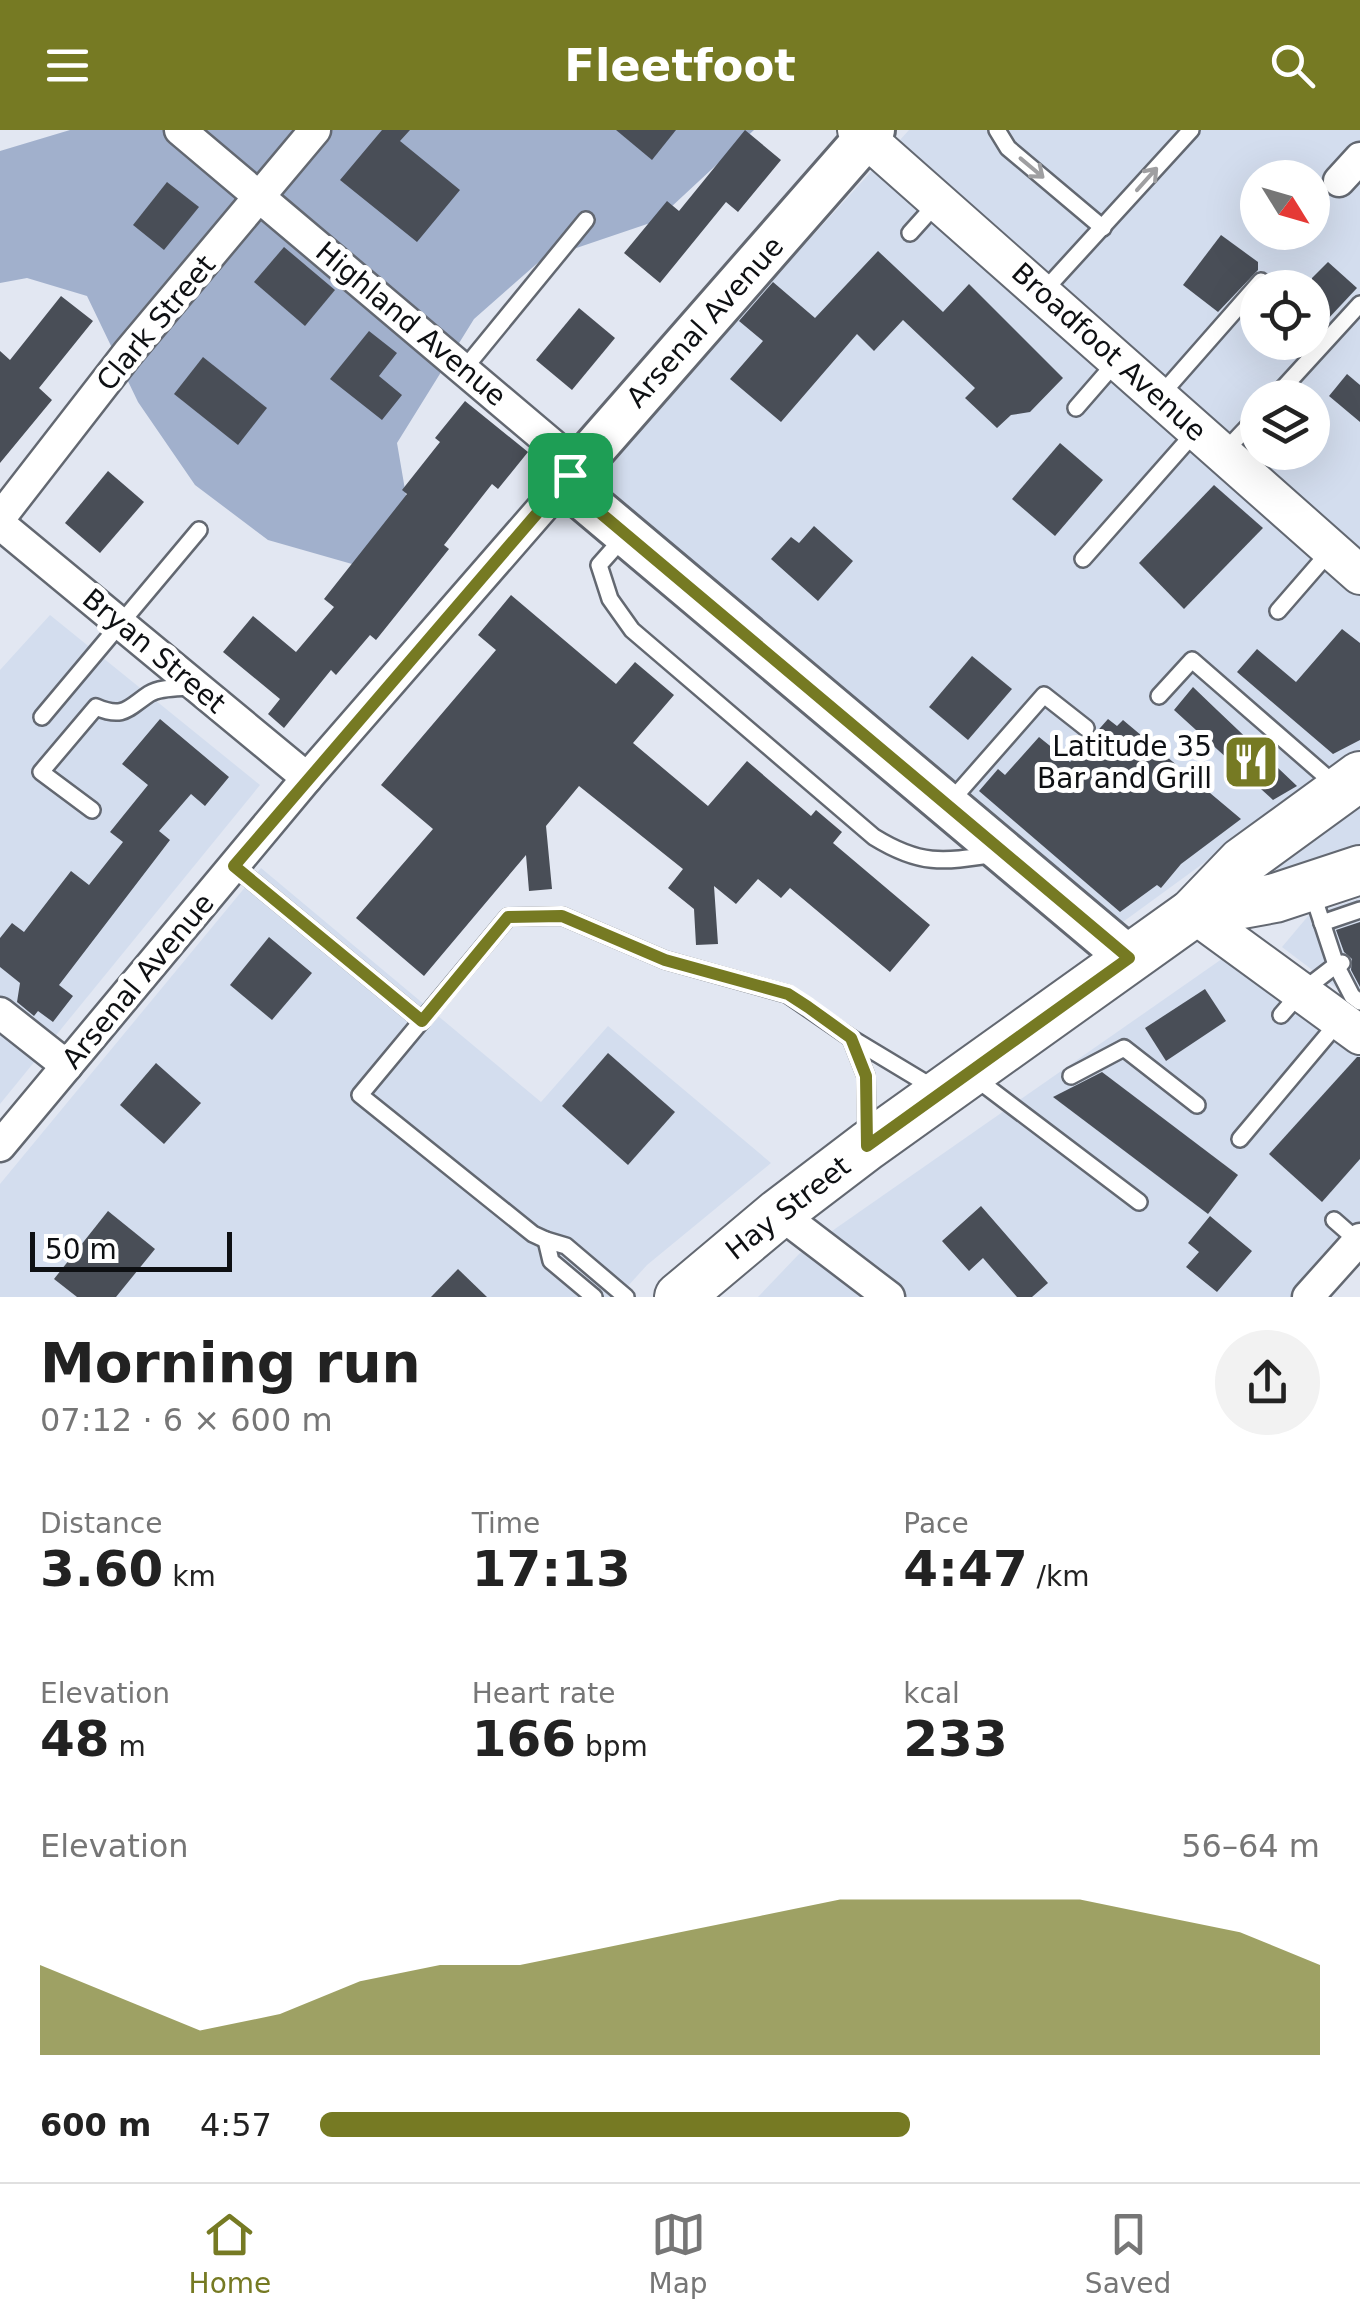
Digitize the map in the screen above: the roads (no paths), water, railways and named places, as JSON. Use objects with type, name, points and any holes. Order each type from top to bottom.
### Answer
[{"type":"main road","name":"Arsenal Avenue","points":[[570,475],[866,132]]},
{"type":"main road","name":"Highland Avenue","points":[[570,475],[585,500],[1129,958]]},
{"type":"main road","name":"Hay Street","points":[[679,1297],[867,1146],[1193,912],[1242,862],[1350,783]]},
{"type":"main road","points":[[1193,912],[1327,891],[1284,831]]},
{"type":"street","name":"Highland Avenue","points":[[180,130],[554,446],[570,475]]},
{"type":"street","name":"Clark Street","points":[[0,521],[128,353],[315,130]]},
{"type":"street","name":"Broadfoot Avenue","points":[[866,132],[938,201],[1360,575]]},
{"type":"street","points":[[1338,181],[1360,158]]},
{"type":"street","name":"Arsenal Avenue","points":[[0,1146],[308,778],[570,475]]},
{"type":"street","name":"Bryan Street","points":[[0,521],[308,778]]},
{"type":"street","points":[[1193,912],[1291,1004],[1353,1019]]},
{"type":"street","points":[[0,1013],[67,1066]]},
{"type":"street","points":[[779,1213],[889,1297]]},
{"type":"street","points":[[1308,1297],[1359,1240]]},
{"type":"lane","points":[[998,130],[1008,148],[1103,228]]},
{"type":"lane","points":[[1042,294],[1191,130]]},
{"type":"lane","points":[[910,233],[938,201]]},
{"type":"lane","points":[[464,369],[586,220]]},
{"type":"lane","points":[[1290,380],[1360,304]]},
{"type":"lane","points":[[1160,397],[1240,305]]},
{"type":"lane","points":[[1076,408],[1118,360]]},
{"type":"lane","points":[[1082,559],[1210,442],[1240,426]]},
{"type":"lane","points":[[42,717],[199,530]]},
{"type":"lane","points":[[626,534],[599,564],[610,599],[632,630],[874,837],[902,855],[936,863],[1005,852]]},
{"type":"lane","points":[[1278,611],[1331,550]]},
{"type":"lane","points":[[1158,696],[1192,660],[1350,783]]},
{"type":"lane","points":[[92,810],[41,772],[96,707],[122,712],[137,706],[150,693],[196,686]]},
{"type":"lane","points":[[948,805],[1044,695],[1086,728]]},
{"type":"lane","points":[[234,866],[422,1021]]},
{"type":"lane","points":[[1327,891],[1360,910]]},
{"type":"lane","points":[[1240,1140],[1353,1019],[1352,996],[1340,964],[1327,891]]},
{"type":"lane","points":[[626,1297],[566,1246],[546,1240],[360,1095],[508,917],[562,916],[665,960],[788,994],[851,1038],[955,1083],[1139,1202]]},
{"type":"lane","points":[[1291,1004],[1340,964]]},
{"type":"lane","points":[[851,1038],[866,1076],[867,1146]]},
{"type":"lane","points":[[1071,1076],[1124,1048],[1197,1105]]},
{"type":"lane","points":[[1334,1220],[1359,1240]]},
{"type":"lane","points":[[546,1240],[551,1261],[594,1297]]},
{"type":"place","name":"Latitude 35 Bar and Grill","points":[[1251,762]]}]
